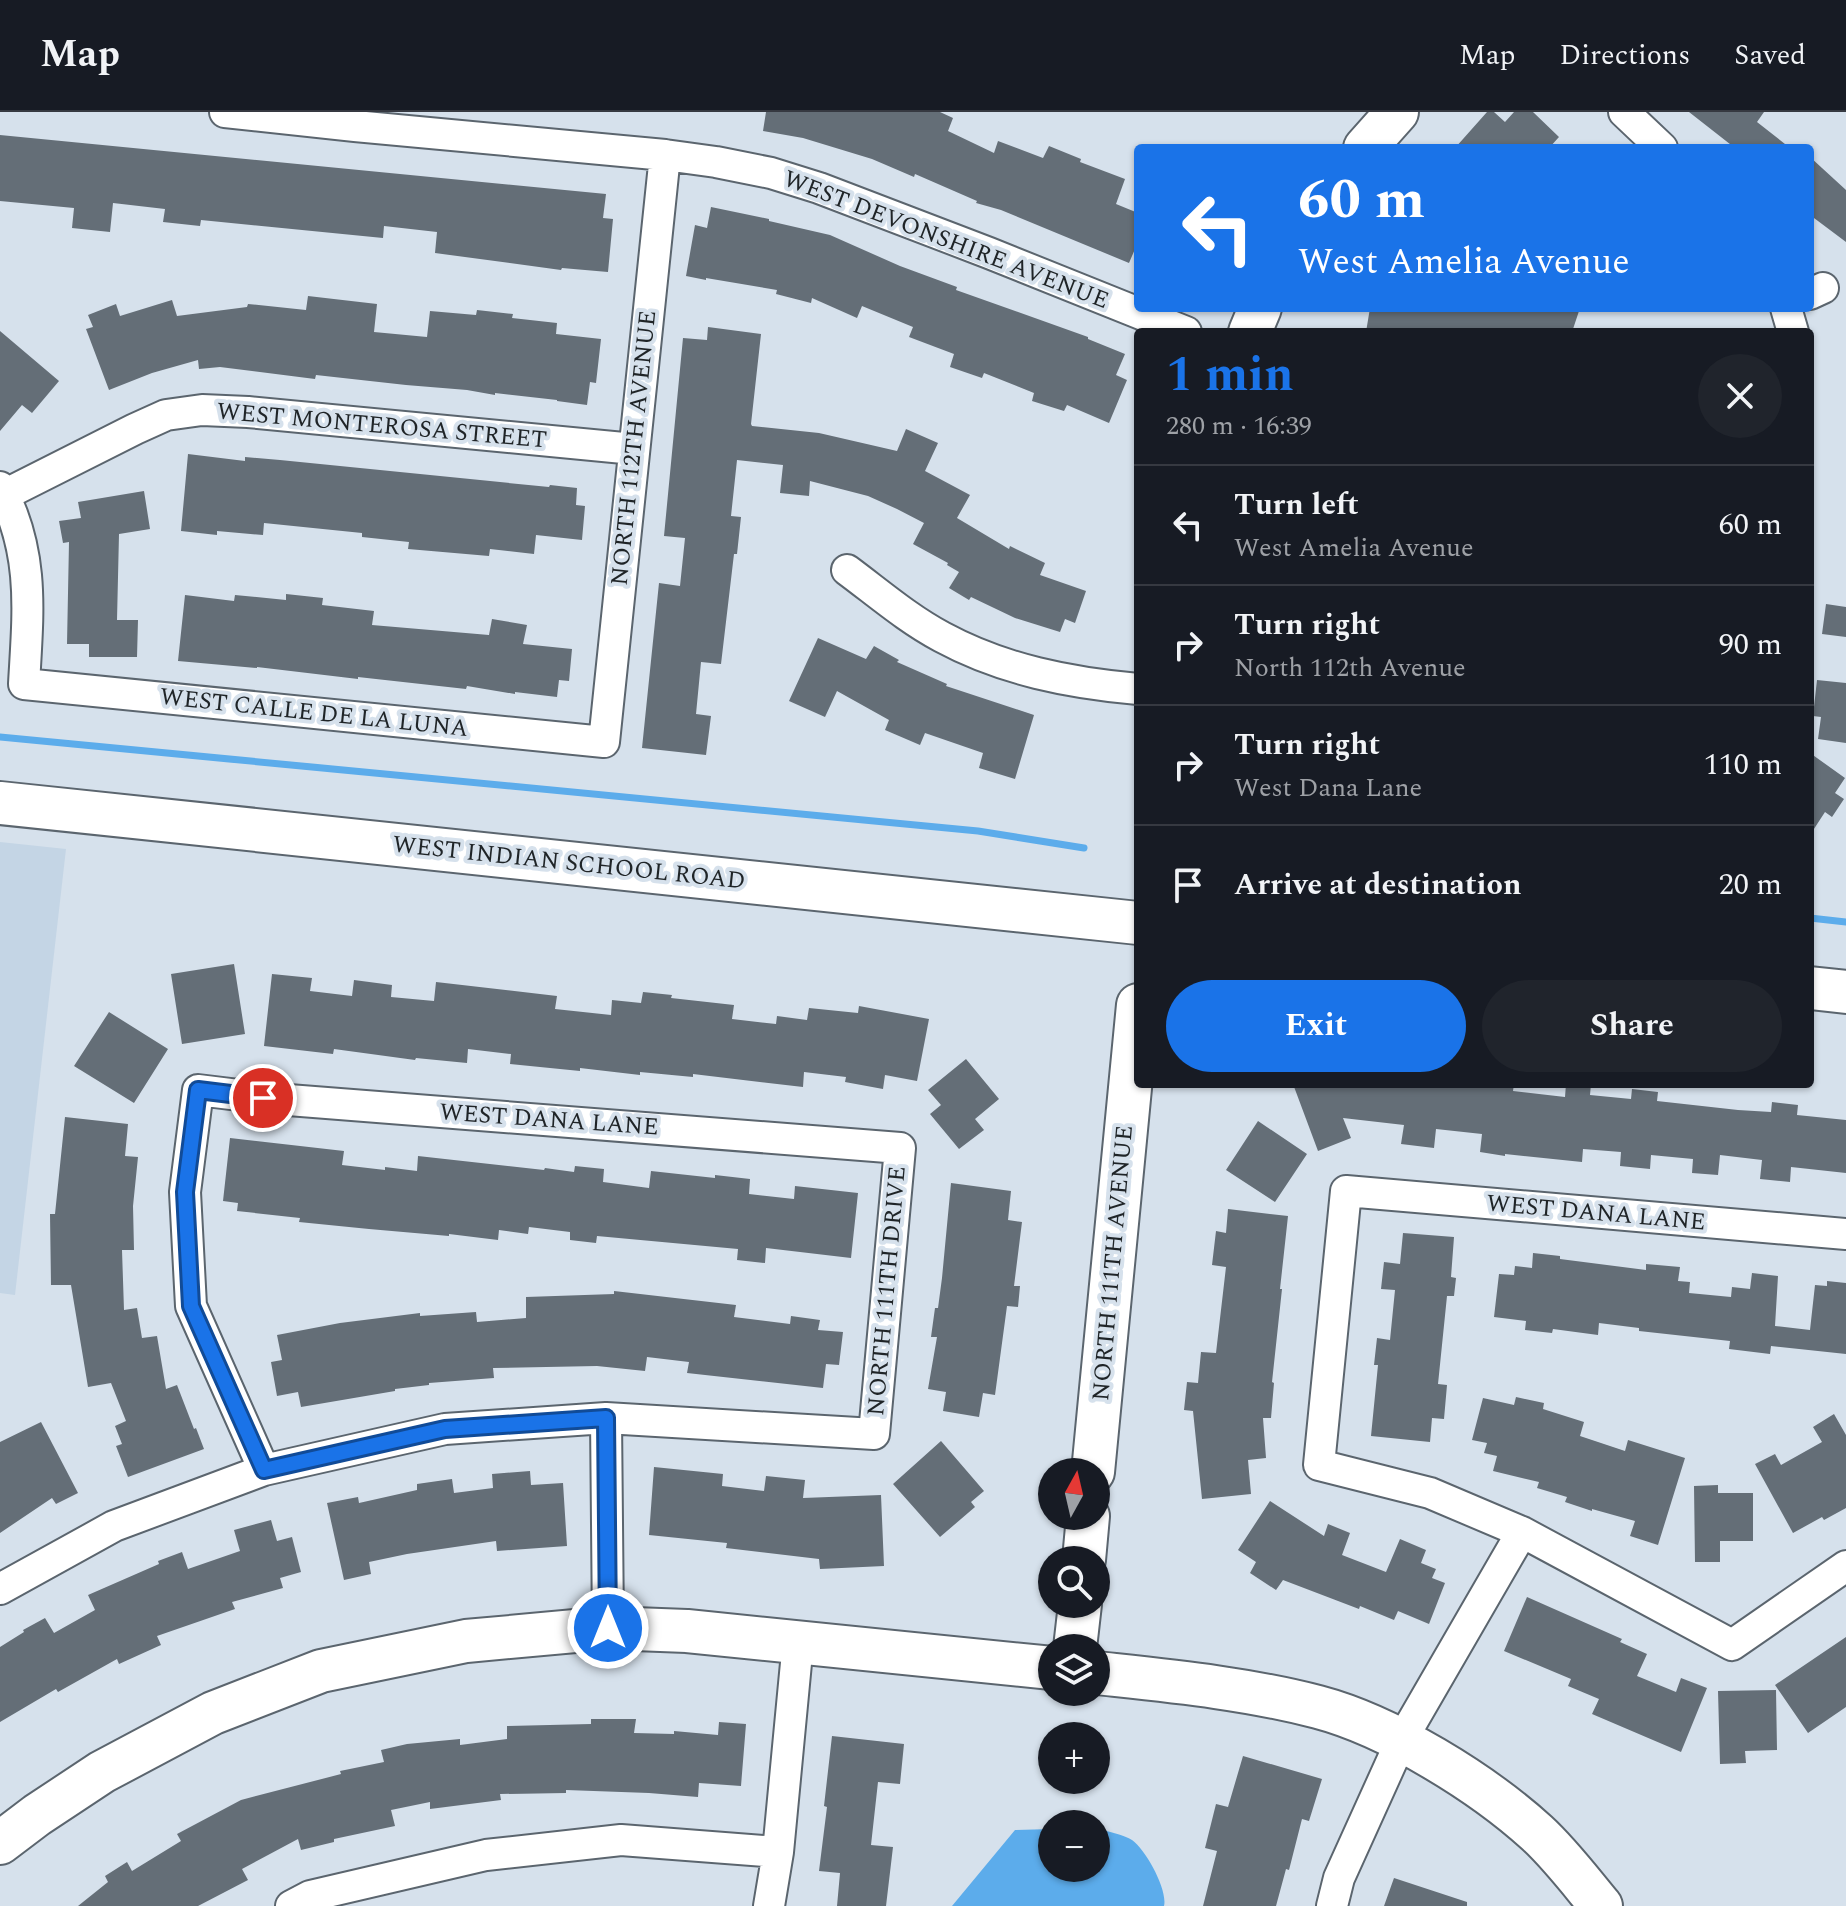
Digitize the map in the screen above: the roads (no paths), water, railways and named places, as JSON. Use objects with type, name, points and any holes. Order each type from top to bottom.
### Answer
[{"type":"street","name":"WEST DEVONSHIRE AVENUE","points":[[225,112],[356,119],[665,155],[757,170],[819,188],[1134,311]]},
{"type":"street","points":[[1369,144],[1397,112]]},
{"type":"street","points":[[1624,112],[1658,144]]},
{"type":"street","name":"NORTH 112TH AVENUE","points":[[604,742],[665,155]]},
{"type":"street","name":"WEST DEVONSHIRE AVENUE","points":[[1136,312],[1176,328]]},
{"type":"street","name":"WEST MONTEROSA STREET","points":[[2,491],[166,415],[202,410],[634,449]]},
{"type":"street","name":"WEST CALLE DE LA LUNA","points":[[2,491],[22,543],[27,572],[24,684],[604,742]]},
{"type":"street","points":[[847,570],[908,617],[974,653],[1042,675],[1134,689]]},
{"type":"street","name":"WEST INDIAN SCHOOL ROAD","points":[[0,803],[1134,923]]},
{"type":"street","points":[[1814,988],[1846,992]]},
{"type":"street","name":"NORTH 111TH AVENUE","points":[[1094,1458],[1134,1047]]},
{"type":"street","name":"WEST DANA LANE","points":[[264,1470],[191,1306],[185,1192],[198,1090],[263,1098],[900,1148]]},
{"type":"street","name":"NORTH 111TH DRIVE","points":[[606,1418],[874,1434],[900,1148]]},
{"type":"street","name":"WEST DANA LANE","points":[[1522,1532],[1430,1493],[1319,1465],[1346,1191],[1846,1234]]},
{"type":"street","points":[[0,1589],[114,1526],[264,1470],[445,1429],[606,1418],[608,1628]]},
{"type":"street","points":[[1332,1906],[1339,1878],[1401,1741],[1522,1532],[1732,1645],[1846,1566]]},
{"type":"street","points":[[0,1843],[102,1772],[213,1713],[321,1671],[466,1641],[608,1628],[687,1631],[1038,1667]]},
{"type":"street","points":[[769,1906],[778,1852],[798,1642]]},
{"type":"street","points":[[1110,1675],[1243,1691],[1319,1708],[1349,1717],[1401,1741],[1501,1803],[1540,1835],[1601,1906]]},
{"type":"street","points":[[291,1906],[310,1896],[486,1855],[516,1851],[621,1840],[778,1852]]},
{"type":"water","points":[[1038,1829],[1038,1882],[1110,1882],[1110,1832],[1125,1836],[1138,1845],[1149,1861],[1163,1890],[1164,1906],[952,1906],[1015,1830]]},
{"type":"waterway","points":[[0,737],[978,831],[1084,848]]},
{"type":"waterway","points":[[1814,918],[1846,922]]}]
